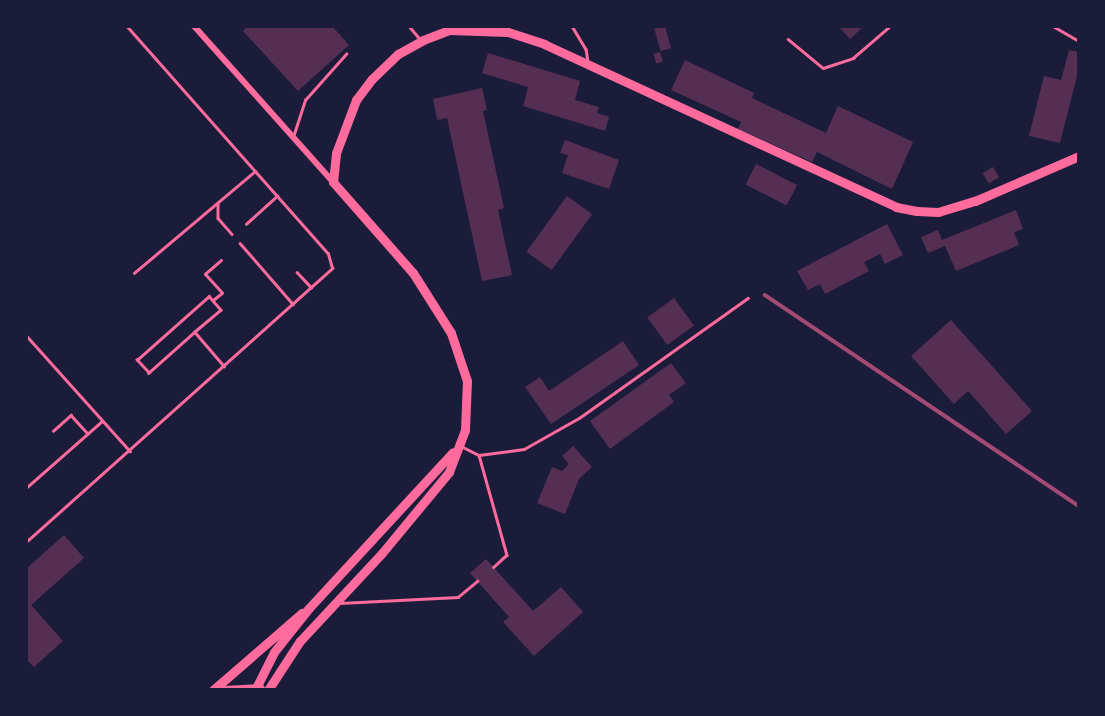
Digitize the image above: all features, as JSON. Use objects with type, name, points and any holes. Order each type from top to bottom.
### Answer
[{"type":"main road","points":[[224,690],[268,689],[300,641],[421,508],[449,472],[465,430],[467,381],[451,333],[413,273],[333,182],[336,153],[356,100],[372,79],[398,54],[449,28],[472,27],[508,32],[589,66],[897,207],[917,211],[938,212],[975,201],[1079,156]]},
{"type":"main road","points":[[256,689],[274,652],[309,608],[459,445]]},
{"type":"main road","points":[[213,690],[271,637],[309,608]]},
{"type":"street","points":[[194,26],[333,182]]},
{"type":"lane","points":[[26,542],[332,268],[332,260],[126,26]]},
{"type":"lane","points":[[409,26],[421,41]]},
{"type":"lane","points":[[572,26],[586,49],[589,66]]},
{"type":"lane","points":[[788,39],[822,68],[853,58],[890,26]]},
{"type":"lane","points":[[1053,26],[1079,41]]},
{"type":"lane","points":[[293,138],[305,100],[346,54]]},
{"type":"lane","points":[[134,273],[209,207],[218,204],[255,171]]},
{"type":"lane","points":[[246,224],[277,196]]},
{"type":"lane","points":[[218,204],[218,218],[232,234]]},
{"type":"lane","points":[[240,243],[293,304]]},
{"type":"lane","points":[[213,300],[222,293],[205,274],[221,260]]},
{"type":"lane","points":[[297,272],[311,287]]},
{"type":"lane","points":[[209,296],[221,310],[195,332],[149,373],[138,360],[209,296]]},
{"type":"lane","points":[[459,445],[479,455],[524,449],[579,418],[748,298]]},
{"type":"lane","points":[[195,332],[224,366]]},
{"type":"lane","points":[[26,335],[130,451]]},
{"type":"lane","points":[[53,431],[71,415],[88,433]]},
{"type":"lane","points":[[26,488],[103,421]]},
{"type":"lane","points":[[479,455],[508,555],[494,567]]},
{"type":"lane","points":[[334,604],[458,597],[478,581]]},
{"type":"building","points":[[248,26],[332,26],[349,45],[298,91],[243,31]]},
{"type":"building","points":[[665,26],[671,48],[660,51],[654,29]]},
{"type":"building","points":[[838,26],[864,26],[850,39]]},
{"type":"building","points":[[1069,50],[1079,52],[1079,68],[1060,143],[1029,136],[1044,76],[1061,80]]},
{"type":"building","points":[[660,52],[663,62],[656,64],[653,54]]},
{"type":"building","points":[[488,53],[580,81],[575,100],[599,107],[597,113],[609,117],[605,131],[523,106],[528,87],[482,73]]},
{"type":"building","points":[[685,60],[754,93],[752,98],[826,133],[838,106],[913,142],[892,189],[817,152],[812,162],[738,129],[741,122],[671,90]]},
{"type":"building","points":[[482,88],[487,110],[483,111],[504,208],[498,210],[512,275],[482,281],[447,118],[437,120],[433,99]]},
{"type":"building","points":[[565,140],[619,160],[609,189],[562,173],[568,155],[560,153]]},
{"type":"building","points":[[756,164],[797,185],[787,205],[746,184]]},
{"type":"building","points":[[993,167],[999,177],[989,183],[983,173]]},
{"type":"building","points":[[567,196],[592,214],[552,270],[526,252]]},
{"type":"building","points":[[1016,210],[1023,229],[1014,232],[1019,245],[956,271],[945,246],[928,253],[921,237],[938,230],[942,240]]},
{"type":"building","points":[[887,224],[903,255],[885,264],[880,254],[864,262],[869,271],[825,294],[820,284],[808,290],[797,271]]},
{"type":"building","points":[[674,298],[694,326],[667,345],[647,317]]},
{"type":"building","points":[[951,320],[1032,411],[1006,434],[968,391],[954,404],[911,356]]},
{"type":"building","points":[[623,341],[639,365],[551,424],[525,387],[540,377],[549,391]]},
{"type":"building","points":[[671,363],[686,383],[669,395],[674,402],[610,449],[590,421]]},
{"type":"building","points":[[573,446],[592,467],[579,479],[565,514],[537,503],[552,467],[562,471],[569,464],[562,456]]},
{"type":"building","points":[[64,535],[84,558],[31,605],[63,641],[34,667],[26,659],[26,569]]},
{"type":"building","points":[[486,559],[533,611],[561,587],[583,612],[534,656],[503,622],[509,617],[470,573]]},
{"type":"railway","points":[[765,295],[1079,506]]}]
